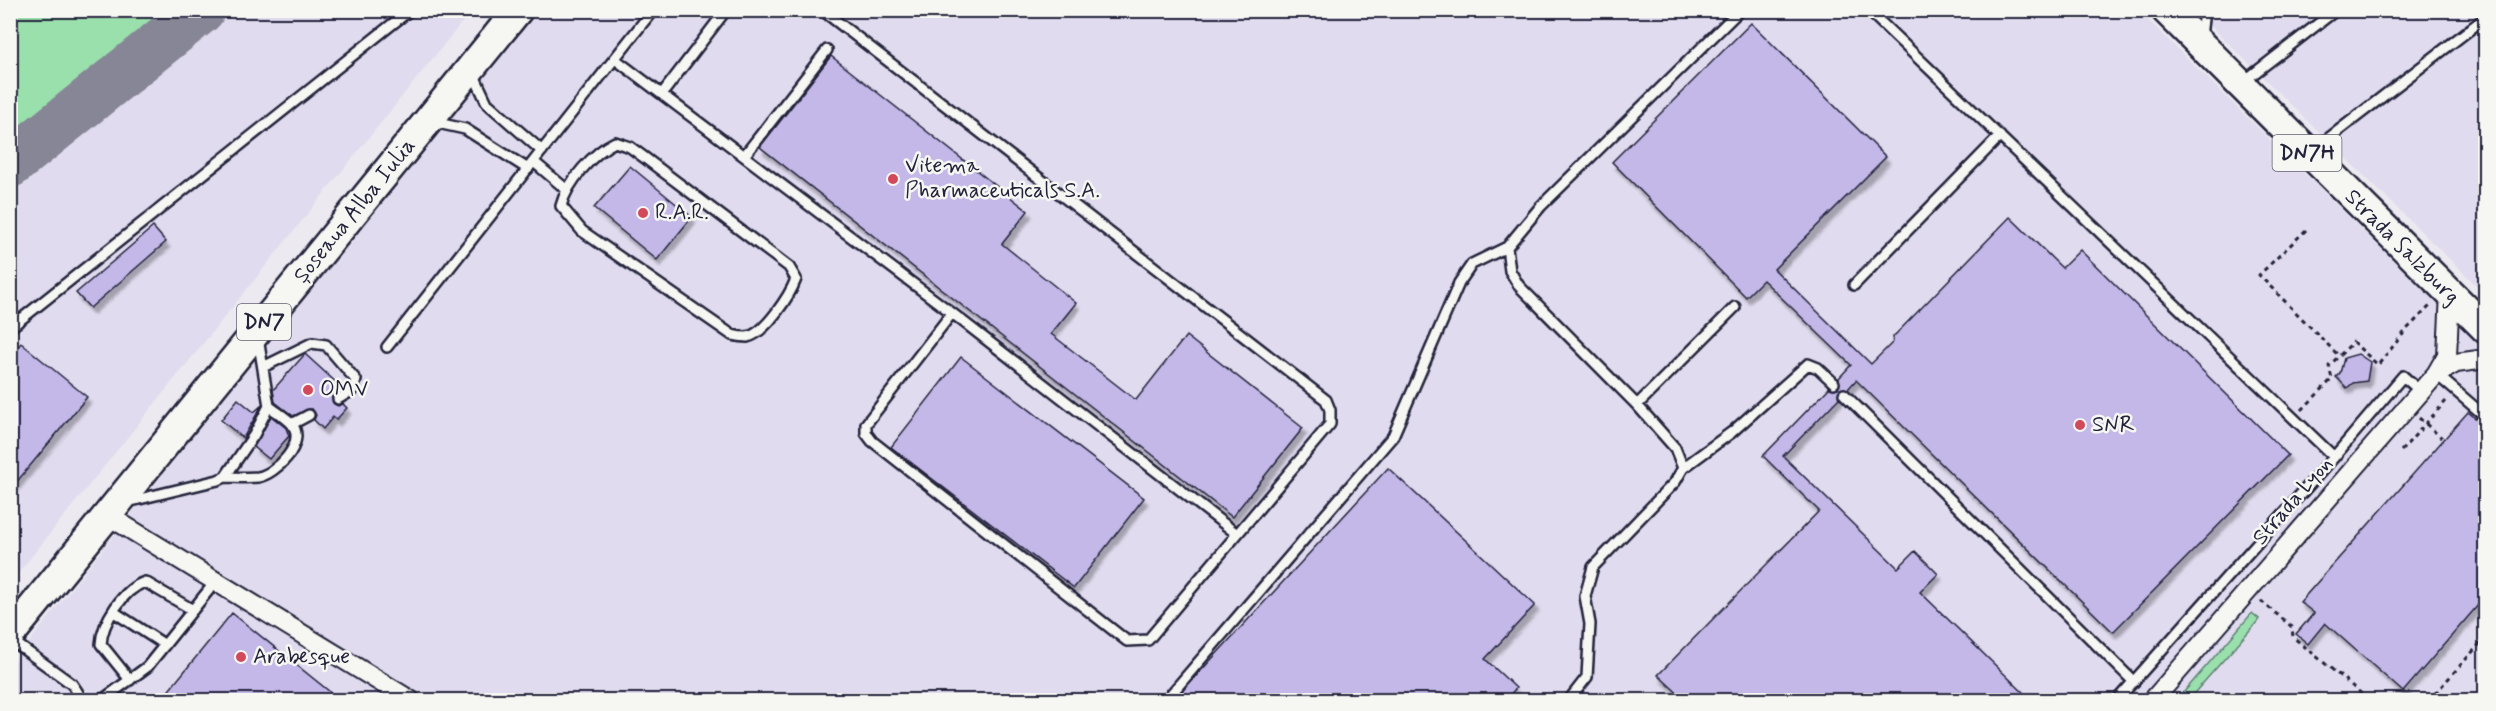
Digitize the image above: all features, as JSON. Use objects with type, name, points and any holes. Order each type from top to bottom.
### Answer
[{"type":"main road","name":"Șoseaua Alba Iulia","points":[[10,637],[518,10]]},
{"type":"main road","name":"Strada Salzburg","points":[[2166,10],[2486,329]]},
{"type":"street","points":[[2436,374],[2447,355],[2448,292]]},
{"type":"street","name":"Strada Lyon","points":[[2153,700],[2436,374],[2456,363],[2486,359]]},
{"type":"street","points":[[112,510],[216,581],[410,700]]},
{"type":"lane","points":[[10,328],[410,10]]},
{"type":"lane","points":[[387,347],[653,10]]},
{"type":"lane","points":[[662,94],[726,10]]},
{"type":"lane","points":[[822,10],[1326,400],[1330,410],[1330,424],[1148,640],[1127,641],[872,441],[866,433],[866,424],[952,313]]},
{"type":"lane","points":[[1166,700],[1393,436],[1460,282],[1472,264],[1507,248],[1541,206],[1740,10]]},
{"type":"lane","points":[[1868,10],[2292,420],[2334,457]]},
{"type":"lane","points":[[2200,45],[2204,10]]},
{"type":"lane","points":[[2240,85],[2336,10]]},
{"type":"lane","points":[[2308,154],[2486,17]]},
{"type":"lane","points":[[744,156],[827,50]]},
{"type":"lane","points":[[615,59],[952,313],[1237,534]]},
{"type":"lane","points":[[471,68],[487,103],[542,152]]},
{"type":"lane","points":[[428,121],[465,129],[531,166],[567,190]]},
{"type":"lane","points":[[1854,285],[2000,136]]},
{"type":"lane","points":[[615,142],[630,147],[789,267],[796,279],[791,292],[760,330],[747,337],[732,335],[582,231],[561,206],[567,190],[603,148],[615,142]]},
{"type":"lane","points":[[1507,248],[1510,272],[1519,286],[1637,405],[1675,448],[1683,468]]},
{"type":"lane","points":[[1637,405],[1735,307]]},
{"type":"lane","points":[[225,477],[254,435],[269,406],[256,332]]},
{"type":"lane","points":[[263,367],[312,343],[326,345],[356,380],[353,390],[338,399]]},
{"type":"lane","points":[[1569,700],[1587,677],[1590,624],[1585,596],[1593,567],[1675,482],[1683,468],[1732,432],[1808,364],[1818,368],[1834,384]]},
{"type":"lane","points":[[2436,374],[2486,417]]},
{"type":"lane","points":[[2117,700],[2334,457],[2403,375],[2420,391]]},
{"type":"lane","points":[[1844,393],[2134,682]]},
{"type":"lane","points":[[112,510],[225,477],[258,477],[279,466],[294,442],[292,424],[269,406]]},
{"type":"lane","points":[[292,424],[309,415]]},
{"type":"lane","points":[[97,700],[105,698],[147,667],[216,581]]},
{"type":"lane","points":[[130,680],[101,644],[101,634],[125,595],[145,582],[193,610]]},
{"type":"lane","points":[[114,612],[165,645]]},
{"type":"lane","points":[[10,637],[72,684],[78,693],[76,700]]},
{"type":"path","points":[[2306,230],[2259,274],[2339,356]]},
{"type":"path","points":[[2292,420],[2332,379],[2330,366],[2353,342],[2378,365],[2408,328],[2448,292]]},
{"type":"path","points":[[2402,451],[2455,390]]},
{"type":"path","points":[[2406,408],[2442,438]]},
{"type":"path","points":[[2248,590],[2292,627],[2292,638],[2369,700]]},
{"type":"path","points":[[2428,700],[2486,637]]},
{"type":"shaded area","points":[[11,11],[471,11],[11,582]]},
{"type":"shaded area","points":[[531,11],[2139,11],[2485,351],[2485,700],[11,700],[10,666]]},
{"type":"shaded area","points":[[2195,11],[2485,11],[2485,295],[2472,281]]},
{"type":"green space","points":[[11,10],[165,10],[165,11],[11,133]]},
{"type":"green space","points":[[2252,613],[2259,619],[2257,622],[2188,700],[2177,700]]},
{"type":"building","points":[[1751,23],[1886,157],[1774,269],[1871,364],[1893,342],[1893,337],[2010,217],[2062,268],[2080,250],[2288,455],[2113,632],[1856,380],[1848,389],[1840,389],[1839,398],[1783,456],[1898,568],[1915,551],[1938,574],[1920,592],[2031,700],[1685,700],[1658,675],[1819,511],[1763,456],[1829,388],[1838,388],[1839,378],[1851,365],[1763,280],[1746,297],[1612,162]]},
{"type":"building","name":"Vitema Pharmaceuticals S.A.","points":[[831,56],[1028,211],[1002,244],[1076,303],[1051,334],[1136,400],[1186,336],[1303,428],[1232,517],[760,147]]},
{"type":"building","name":"R.A.R.","points":[[630,166],[692,217],[657,260],[594,208]]},
{"type":"building","points":[[153,227],[166,242],[90,308],[76,293]]},
{"type":"building","points":[[21,343],[87,397],[10,490],[10,356]]},
{"type":"building","name":"OMV","points":[[305,354],[340,386],[332,394],[333,403],[338,406],[343,404],[347,408],[336,420],[333,417],[323,429],[314,420],[316,415],[312,409],[293,416],[275,402],[273,390]]},
{"type":"building","points":[[2358,354],[2370,362],[2367,381],[2353,383],[2347,388],[2336,377],[2340,373],[2344,358]]},
{"type":"building","points":[[961,357],[1144,498],[1074,588],[891,447]]},
{"type":"building","points":[[238,399],[254,412],[262,405],[243,438],[221,420]]},
{"type":"building","points":[[2468,412],[2486,427],[2486,596],[2403,692],[2325,623],[2308,644],[2296,634],[2314,613],[2300,602]]},
{"type":"building","points":[[271,416],[286,428],[289,436],[269,459],[254,447]]},
{"type":"building","points":[[1388,468],[1535,605],[1485,659],[1516,688],[1505,700],[1174,700]]},
{"type":"building","name":"Arabesque","points":[[232,613],[340,700],[161,700]]},
{"type":"taxiway","points":[[10,164],[201,10]]},
{"type":"place","name":"Vitema Pharmaceuticals S.A.","points":[[893,179]]},
{"type":"place","name":"R.A.R.","points":[[643,213]]},
{"type":"place","name":"OMV","points":[[308,390]]},
{"type":"place","name":"SNR","points":[[2080,425]]},
{"type":"place","name":"Arabesque","points":[[241,657]]}]
